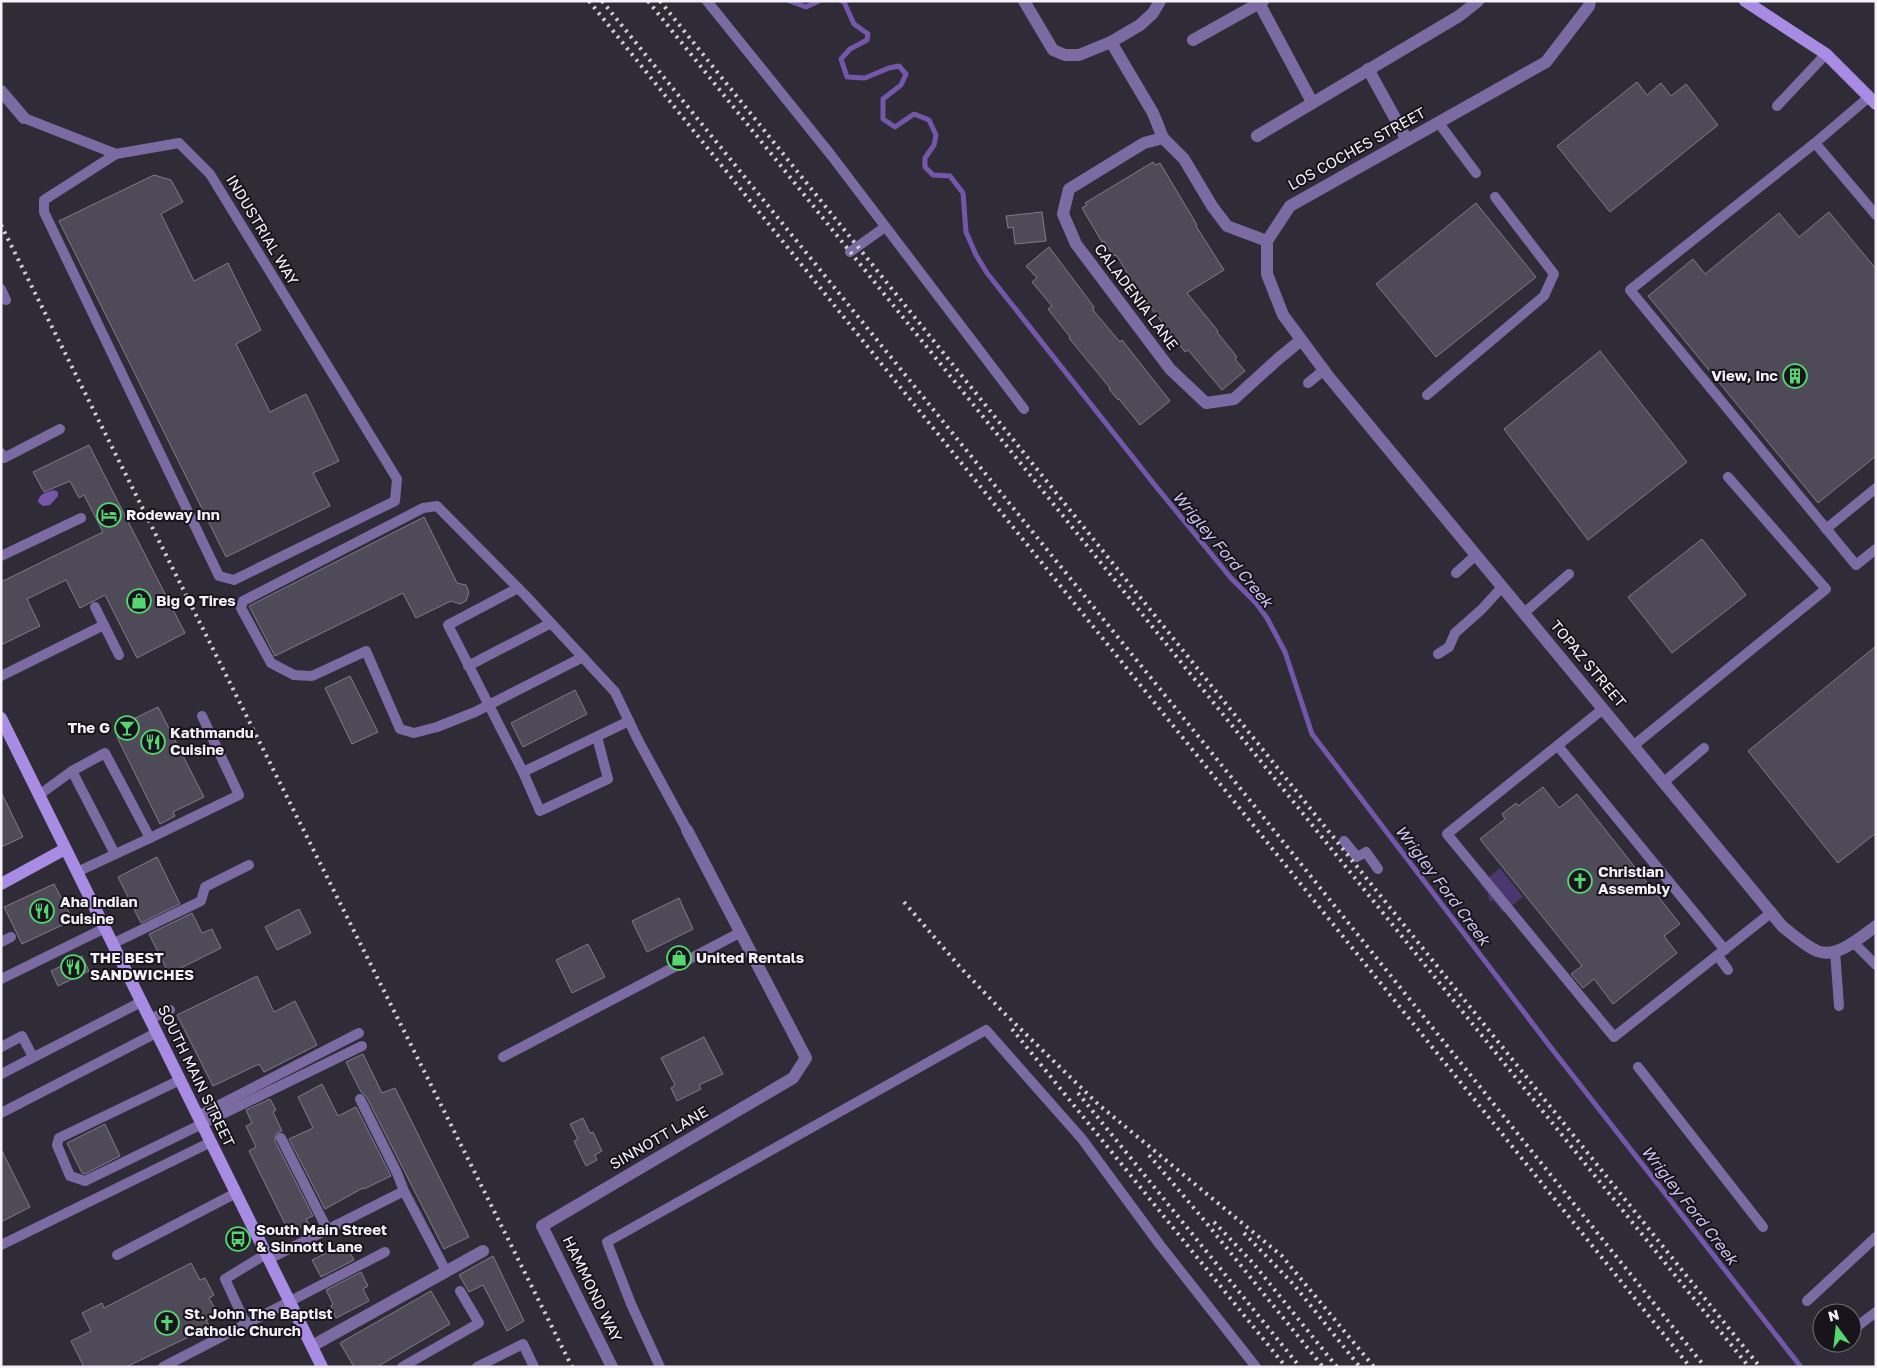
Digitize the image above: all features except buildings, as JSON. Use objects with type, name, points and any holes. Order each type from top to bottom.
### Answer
[{"type":"main road","points":[[1745,1],[1826,54],[1872,100]]},
{"type":"main road","name":"SOUTH MAIN STREET","points":[[1,718],[322,1367]]},
{"type":"main road","points":[[1,884],[65,849]]},
{"type":"street","points":[[1024,1],[1053,50],[1064,55],[1079,55],[1111,42],[1140,25],[1153,13],[1160,1]]},
{"type":"street","name":"LOS COCHES STREET","points":[[1267,241],[1290,206],[1546,62],[1589,6],[1590,1]]},
{"type":"street","points":[[1193,40],[1261,2],[1312,102]]},
{"type":"street","points":[[1257,136],[1459,16],[1470,4]]},
{"type":"street","points":[[1111,42],[1153,113],[1163,138],[1184,159],[1212,206],[1227,226],[1267,241],[1267,274],[1283,315],[1326,374]]},
{"type":"street","points":[[1368,69],[1407,140]]},
{"type":"street","points":[[1,91],[24,118]]},
{"type":"street","name":"CALADENIA LANE","points":[[1163,138],[1144,143],[1069,190],[1063,214],[1076,244],[1170,369],[1206,403],[1234,399],[1301,340]]},
{"type":"street","name":"TOPAZ STREET","points":[[1326,374],[1782,926],[1804,944],[1819,952],[1835,951]]},
{"type":"street","points":[[687,830],[741,932]]},
{"type":"street","points":[[1835,951],[1854,943],[1876,926]]},
{"type":"street","name":"SINNOTT LANE","points":[[542,1226],[793,1078],[806,1058],[741,932]]},
{"type":"street","name":"HAMMOND WAY","points":[[542,1226],[612,1367]]},
{"type":"street","points":[[312,1346],[482,1250]]},
{"type":"lane","points":[[707,1],[831,154],[1024,409]]},
{"type":"lane","points":[[1777,106],[1826,54]]},
{"type":"lane","points":[[1872,100],[1630,290],[1856,565],[1876,549]]},
{"type":"lane","points":[[24,118],[116,154]]},
{"type":"lane","points":[[1438,122],[1476,173]]},
{"type":"lane","name":"INDUSTRIAL WAY","points":[[179,143],[210,174],[397,479],[395,500],[234,580],[219,576],[44,212],[44,200],[116,154],[179,143]]},
{"type":"lane","points":[[1815,143],[1876,215]]},
{"type":"lane","points":[[1428,396],[1544,296],[1554,274],[1495,197]]},
{"type":"lane","points":[[850,252],[885,227]]},
{"type":"lane","points":[[1,289],[6,300]]},
{"type":"lane","points":[[1308,383],[1326,374]]},
{"type":"lane","points":[[1,453],[4,458],[60,429]]},
{"type":"lane","points":[[1633,746],[1826,589],[1728,477]]},
{"type":"lane","points":[[1826,529],[1876,488]]},
{"type":"lane","points":[[583,657],[488,705],[437,727],[414,734],[400,729],[366,651],[312,676],[294,675],[271,663],[241,608],[243,601],[423,508],[437,506],[518,588],[583,657],[615,692],[687,830]]},
{"type":"lane","points":[[1,556],[81,518]]},
{"type":"lane","points":[[1456,573],[1476,555]]},
{"type":"lane","points":[[1524,614],[1568,574]]},
{"type":"lane","points":[[1438,654],[1449,647],[1455,633],[1482,609],[1502,587]]},
{"type":"lane","points":[[518,588],[448,625],[523,772],[540,811],[608,779],[597,737]]},
{"type":"lane","points":[[95,607],[120,655]]},
{"type":"lane","points":[[468,666],[551,623]]},
{"type":"lane","points":[[1,676],[104,625]]},
{"type":"lane","points":[[1603,709],[1447,834],[1614,1037],[1772,912]]},
{"type":"lane","points":[[77,872],[239,795],[202,716]]},
{"type":"lane","points":[[523,772],[629,721]]},
{"type":"lane","points":[[1558,746],[1721,953],[1728,970]]},
{"type":"lane","points":[[1664,782],[1704,748]]},
{"type":"lane","points":[[39,795],[72,771],[105,753],[150,838]]},
{"type":"lane","points":[[72,771],[115,854]]},
{"type":"lane","points":[[1344,841],[1357,857],[1366,852],[1378,869]]},
{"type":"lane","points":[[112,944],[201,901],[206,887],[249,865]]},
{"type":"lane","points":[[1,979],[105,928]]},
{"type":"lane","points":[[504,1058],[741,932]]},
{"type":"lane","points":[[1,942],[11,937]]},
{"type":"lane","points":[[1854,943],[1876,965]]},
{"type":"lane","points":[[1835,951],[1839,1006]]},
{"type":"lane","points":[[1,1074],[141,1002]]},
{"type":"lane","points":[[150,1019],[170,1010]]},
{"type":"lane","points":[[660,1367],[607,1242],[986,1030],[1082,1139],[1160,1245],[1256,1367]]},
{"type":"lane","points":[[1,1113],[156,1033]]},
{"type":"lane","points":[[180,1080],[59,1138],[57,1145],[70,1176],[85,1181],[359,1033]]},
{"type":"lane","points":[[1,1047],[22,1036],[33,1057]]},
{"type":"lane","points":[[200,1120],[362,1046]]},
{"type":"lane","points":[[1638,1067],[1763,1227]]},
{"type":"lane","points":[[360,1099],[404,1191],[446,1271]]},
{"type":"lane","points":[[281,1138],[327,1230]]},
{"type":"lane","points":[[1,1244],[211,1142]]},
{"type":"lane","points":[[246,1324],[225,1279],[267,1256],[327,1230],[404,1191]]},
{"type":"lane","points":[[117,1256],[236,1193]]},
{"type":"lane","points":[[1807,1301],[1876,1237]]},
{"type":"lane","points":[[163,1367],[385,1252]]},
{"type":"lane","points":[[402,1367],[479,1323],[460,1291]]},
{"type":"lane","points":[[1862,1323],[1876,1312]]},
{"type":"lane","points":[[477,1367],[523,1344],[534,1367]]},
{"type":"shaded area","points":[[54,490],[58,492],[58,496],[50,505],[43,506],[38,502],[46,492]]},
{"type":"shaded area","points":[[1500,868],[1523,897],[1503,912],[1494,901],[1489,901],[1488,893],[1480,884]]},
{"type":"waterway","name":"Wrigley Ford Creek","points":[[790,1],[806,7],[819,1]]},
{"type":"waterway","name":"Wrigley Ford Creek","points":[[841,1],[844,2],[854,24],[868,34],[867,40],[850,49],[841,59],[847,77],[865,78],[899,66],[906,74],[901,85],[883,99],[883,119],[895,127],[914,114],[929,120],[936,135],[934,145],[925,158],[925,167],[933,175],[950,176],[963,193],[966,232],[976,255],[987,273],[1154,484],[1231,578],[1256,603],[1267,618],[1285,652],[1312,734],[1552,1049],[1801,1367]]},
{"type":"railway","points":[[589,1],[1690,1367]]},
{"type":"railway","points":[[602,1],[1207,747],[1705,1367]]},
{"type":"railway","points":[[648,1],[1749,1367]]},
{"type":"railway","points":[[660,1],[1760,1367]]},
{"type":"railway","points":[[1,225],[572,1367]]},
{"type":"railway","points":[[904,902],[960,967],[1004,1013],[1099,1105],[1282,1256],[1374,1367]]},
{"type":"railway","points":[[1012,1029],[1286,1367]]},
{"type":"railway","points":[[1078,1093],[1300,1367]]},
{"type":"railway","points":[[1149,1155],[1323,1367]]},
{"type":"railway","points":[[1214,1222],[1253,1263],[1337,1367]]},
{"type":"railway","points":[[1244,1233],[1294,1285],[1360,1367]]},
{"type":"place","name":"View, Inc","points":[[1795,376]]},
{"type":"place","name":"Rodeway Inn","points":[[109,515]]},
{"type":"place","name":"Big O Tires","points":[[139,601]]},
{"type":"place","name":"The G","points":[[127,728]]},
{"type":"place","name":"Kathmandu Cuisine","points":[[153,742]]},
{"type":"place","name":"Christian Assembly","points":[[1580,881]]},
{"type":"place","name":"Aha Indian Cuisine","points":[[42,911]]},
{"type":"place","name":"United Rentals","points":[[679,958]]},
{"type":"place","name":"THE BEST SANDWICHES","points":[[73,967]]},
{"type":"place","name":"South Main Street & Sinnott Lane","points":[[238,1239]]},
{"type":"place","name":"St. John The Baptist Catholic Church","points":[[167,1323]]}]
